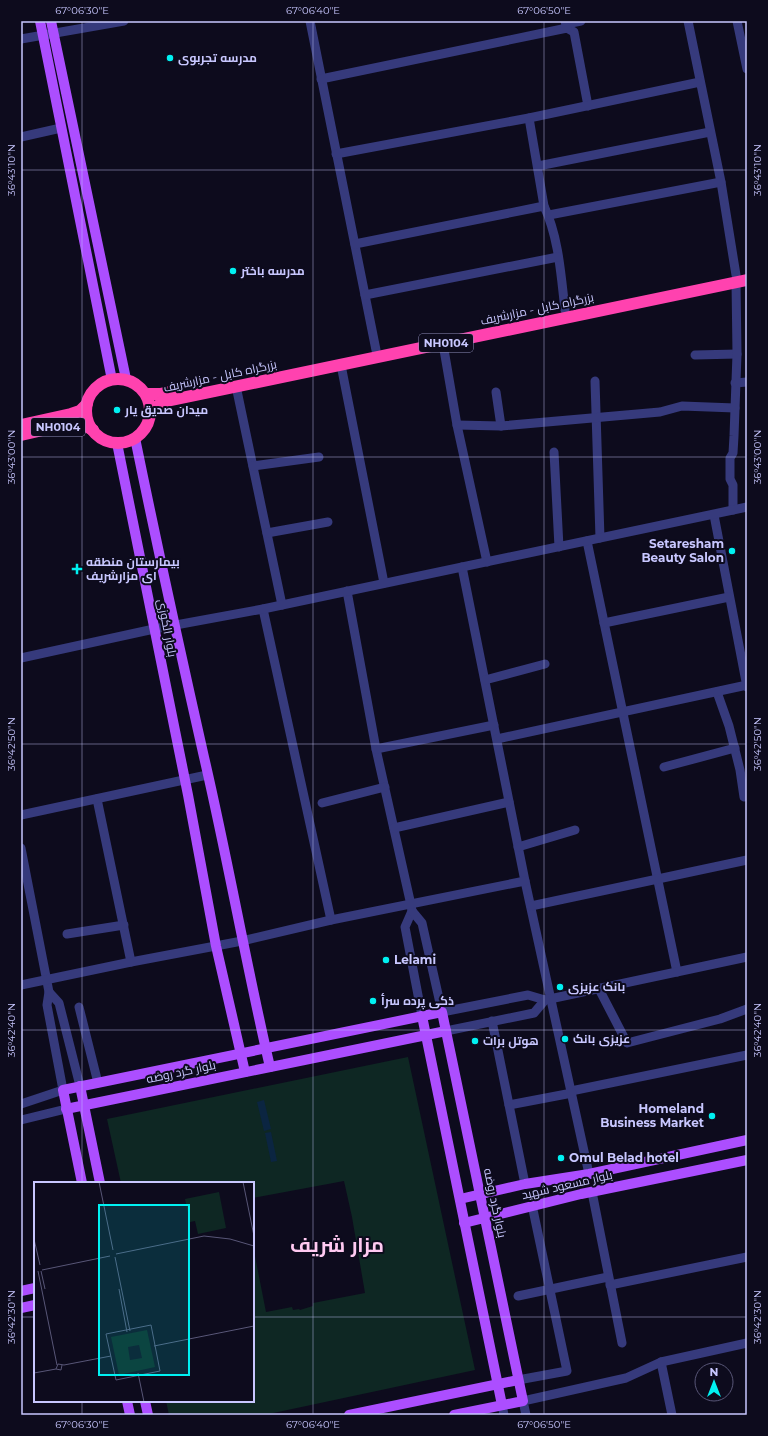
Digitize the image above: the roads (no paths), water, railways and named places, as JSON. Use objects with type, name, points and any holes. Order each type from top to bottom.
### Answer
[{"type":"highway","name":"بزرگراه کابل - مزارشریف","points":[[146,394],[160,394],[565,310],[742,277]]},
{"type":"highway","name":"بزرگراه کابل - مزارشریف","points":[[150,414],[162,402],[443,344],[742,277]]},
{"type":"highway","name":"NH0104","points":[[93,430],[88,422],[86,414],[90,396],[96,388],[103,383],[112,380],[126,379]]},
{"type":"highway","points":[[126,379],[140,387],[146,394],[150,404],[150,414]]},
{"type":"highway","name":"NH0104","points":[[21,425],[71,414],[80,411],[87,404]]},
{"type":"highway","name":"NH0104","points":[[135,438],[148,424],[150,414]]},
{"type":"highway","name":"NH0104","points":[[21,435],[73,423],[83,424],[104,439],[117,443]]},
{"type":"highway","points":[[117,443],[126,442],[135,438]]},
{"type":"main road","points":[[40,21],[48,34],[126,379]]},
{"type":"main road","points":[[51,21],[48,34],[61,128],[112,380]]},
{"type":"main road","name":"بلوار الکوزی","points":[[135,438],[174,626],[270,1067]]},
{"type":"main road","name":"بلوار الکوزی","points":[[117,443],[188,795],[216,946],[245,1072]]},
{"type":"main road","name":"بلوار گرد روضه","points":[[62,1090],[442,1012],[523,1401]]},
{"type":"main road","points":[[422,1016],[503,1410]]},
{"type":"main road","name":"بلوار گرد روضه","points":[[66,1109],[446,1030]]},
{"type":"main road","points":[[80,1086],[100,1182]]},
{"type":"main road","points":[[62,1090],[82,1182]]},
{"type":"main road","name":"بلوار مسعود شهید","points":[[460,1199],[525,1184],[589,1174],[747,1140]]},
{"type":"main road","name":"بلوار مسعود شهید","points":[[464,1223],[581,1194],[747,1160]]},
{"type":"main road","points":[[578,1176],[581,1194]]},
{"type":"main road","points":[[21,1291],[34,1288]]},
{"type":"main road","points":[[21,1308],[34,1305]]},
{"type":"main road","points":[[349,1415],[518,1380]]},
{"type":"main road","points":[[454,1415],[503,1410],[523,1401]]},
{"type":"main road","points":[[127,1402],[130,1415]]},
{"type":"main road","points":[[145,1402],[148,1415]]},
{"type":"street","points":[[21,39],[124,21]]},
{"type":"street","points":[[310,21],[376,350]]},
{"type":"street","points":[[321,79],[581,21]]},
{"type":"street","points":[[688,21],[710,132],[742,277],[735,383],[733,453],[730,458],[730,479],[733,485],[733,510]]},
{"type":"street","points":[[737,21],[747,69]]},
{"type":"street","points":[[566,24],[574,32],[588,106]]},
{"type":"street","points":[[336,154],[529,118],[700,82]]},
{"type":"street","points":[[529,118],[544,206],[549,215],[558,257],[565,310]]},
{"type":"street","points":[[21,136],[61,128]]},
{"type":"street","points":[[538,166],[710,132]]},
{"type":"street","points":[[549,215],[721,182]]},
{"type":"street","points":[[355,244],[544,206]]},
{"type":"street","points":[[365,295],[558,257]]},
{"type":"street","points":[[443,344],[457,425],[487,562]]},
{"type":"street","points":[[695,355],[737,354]]},
{"type":"street","points":[[341,365],[384,583]]},
{"type":"street","points":[[595,381],[600,538]]},
{"type":"street","points":[[735,383],[747,382]]},
{"type":"street","points":[[236,386],[282,605]]},
{"type":"street","points":[[496,392],[501,426]]},
{"type":"street","points":[[457,425],[501,426],[660,412],[682,406],[735,408]]},
{"type":"street","points":[[554,452],[559,547]]},
{"type":"street","points":[[253,466],[319,456]]},
{"type":"street","points":[[21,658],[154,629],[263,609],[747,507]]},
{"type":"street","points":[[497,739],[747,686],[714,515]]},
{"type":"street","points":[[267,533],[328,522]]},
{"type":"street","points":[[587,540],[677,972]]},
{"type":"street","points":[[462,567],[531,906],[548,1000],[571,1092],[589,1174]]},
{"type":"street","points":[[347,591],[376,749],[411,908],[422,923],[442,1012],[528,995],[548,1000],[747,957]]},
{"type":"street","points":[[604,623],[729,596]]},
{"type":"street","points":[[263,609],[331,920]]},
{"type":"street","points":[[485,680],[545,664]]},
{"type":"street","points":[[717,692],[735,748],[744,797]]},
{"type":"street","points":[[376,749],[494,725]]},
{"type":"street","points":[[664,767],[735,748]]},
{"type":"street","points":[[21,816],[207,775]]},
{"type":"street","points":[[322,802],[385,787]]},
{"type":"street","points":[[97,799],[131,962]]},
{"type":"street","points":[[394,828],[509,802]]},
{"type":"street","points":[[518,847],[575,830]]},
{"type":"street","points":[[21,848],[47,980],[50,992],[59,1003],[80,1086]]},
{"type":"street","points":[[531,906],[747,860]]},
{"type":"street","points":[[21,986],[131,962],[242,941],[331,920],[411,908],[525,881]]},
{"type":"street","points":[[411,908],[405,927],[422,1016]]},
{"type":"street","points":[[66,934],[124,925]]},
{"type":"street","points":[[599,989],[627,1043],[720,1019],[747,1009]]},
{"type":"street","points":[[21,1104],[62,1090],[47,1005],[50,992]]},
{"type":"street","points":[[446,1030],[534,1013],[548,1000]]},
{"type":"street","points":[[79,1007],[98,1083]]},
{"type":"street","points":[[492,1021],[525,1184]]},
{"type":"street","points":[[509,1105],[747,1055]]},
{"type":"street","points":[[21,1120],[66,1109]]},
{"type":"street","points":[[592,1192],[622,1343]]},
{"type":"street","points":[[518,1380],[567,1371],[532,1205]]},
{"type":"street","points":[[518,1296],[550,1289],[609,1281],[747,1257]]},
{"type":"street","points":[[526,1415],[523,1401],[626,1378],[661,1362],[747,1343]]},
{"type":"street","points":[[661,1362],[672,1415]]},
{"type":"water","points":[[264,1100],[271,1129],[264,1131],[257,1102]]},
{"type":"water","points":[[271,1132],[277,1161],[271,1162],[265,1133]]},
{"type":"place","name":"مدرسه تجربوى","points":[[170,58]]},
{"type":"place","name":"مدرسه باختر","points":[[233,271]]},
{"type":"place","name":"میدان صدیق یار","points":[[117,410]]},
{"type":"place","name":"Setaresham Beauty Salon","points":[[732,551]]},
{"type":"place","name":"بیمارستان منطقه ای مزارشریف","points":[[77,569]]},
{"type":"place","name":"Lelami","points":[[386,960]]},
{"type":"place","name":"بانک عزیزی","points":[[560,987]]},
{"type":"place","name":"ذکی پرده سرأ","points":[[373,1001]]},
{"type":"place","name":"عزیزی بانک","points":[[565,1039]]},
{"type":"place","name":"هوتل برات","points":[[475,1041]]},
{"type":"place","name":"Homeland Business Market","points":[[712,1116]]},
{"type":"place","name":"Omul Belad hotel","points":[[561,1158]]},
{"type":"district","name":"مزار شريف","points":[[337,1245]]}]
